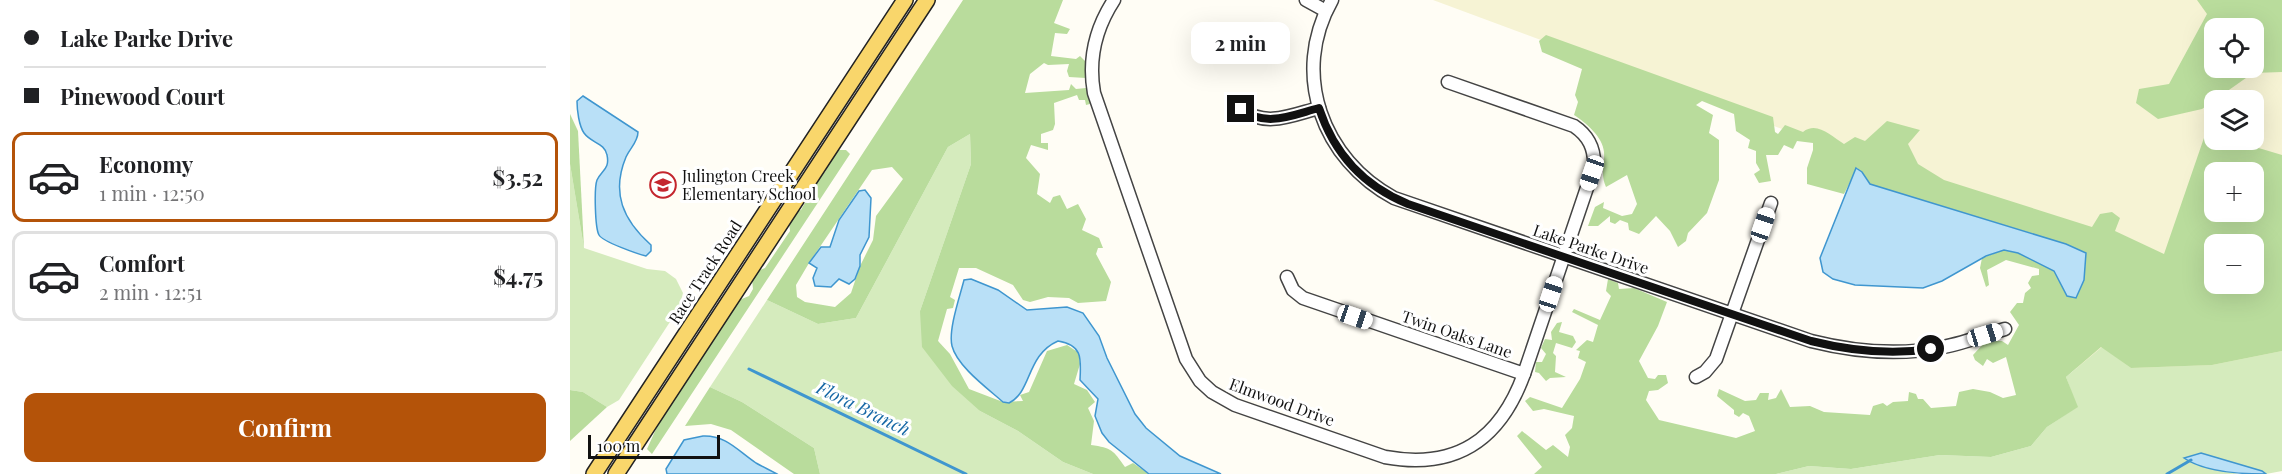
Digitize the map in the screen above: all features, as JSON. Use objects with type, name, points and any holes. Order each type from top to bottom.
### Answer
[{"type":"main road","name":"Race Track Road","points":[[594,474],[905,0]]},
{"type":"main road","points":[[616,474],[927,0]]},
{"type":"main road","points":[[850,84],[865,94]]},
{"type":"main road","points":[[818,133],[832,144]]},
{"type":"street","name":"Elmwood Drive","points":[[1114,0],[1095,38],[1092,69],[1094,93],[1182,351],[1195,374],[1212,392],[1235,405],[1384,457],[1415,460],[1455,453],[1484,437],[1506,414],[1524,374],[1594,167],[1594,155],[1587,138],[1569,123],[1448,82]]},
{"type":"street","points":[[1306,0],[1329,6]]},
{"type":"street","name":"Lake Parke Drive","points":[[1329,6],[1315,51],[1314,82],[1319,108],[1339,151],[1358,173],[1381,192],[1408,204],[1811,341],[1839,348],[1867,352],[1917,351],[1945,347],[2005,329]]},
{"type":"street","points":[[1241,109],[1253,117],[1275,120],[1319,108]]},
{"type":"street","points":[[1696,377],[1705,372],[1716,359],[1771,203]]},
{"type":"street","name":"Twin Oaks Lane","points":[[1287,277],[1293,290],[1304,298],[1524,374]]},
{"type":"shaded area","points":[[1433,0],[2282,0],[2282,357],[2067,397],[2117,253]]},
{"type":"green space","points":[[963,0],[1063,0],[1054,23],[1070,29],[1067,34],[1055,33],[1051,56],[1076,59],[1080,56],[1085,61],[1086,78],[1069,77],[1067,71],[1069,64],[1048,65],[1044,63],[1030,74],[1025,93],[1069,90],[1071,84],[1076,89],[1086,88],[1090,93],[1090,104],[1086,105],[1085,100],[1079,100],[1077,95],[1054,103],[1053,130],[1041,134],[1041,143],[1048,143],[1048,150],[1031,145],[1026,158],[1040,174],[1037,194],[1050,203],[1053,197],[1060,195],[1067,209],[1078,204],[1086,219],[1082,230],[1099,238],[1103,248],[1098,248],[1096,254],[1111,282],[1106,301],[1078,303],[1069,298],[1048,297],[1030,302],[1023,300],[1013,285],[976,268],[959,268],[950,297],[955,300],[953,308],[947,309],[938,341],[950,354],[969,389],[1003,402],[1023,401],[1020,395],[1029,392],[1047,351],[1067,345],[1079,353],[1080,364],[1074,384],[1087,390],[1095,402],[1088,408],[1094,421],[1091,445],[1111,451],[1125,467],[1133,463],[1149,474],[1093,474],[1063,462],[1018,431],[980,411],[952,386],[922,347],[920,311],[971,164],[970,134],[948,147],[856,318],[818,324],[767,300]],"holes":[[[892,167],[903,179],[876,216],[873,240],[860,266],[851,293],[835,307],[805,302],[797,297],[796,285],[872,170]]]},
{"type":"green space","points":[[2197,0],[2282,0],[2282,72],[2264,73],[2264,18],[2205,18],[2207,14]]},
{"type":"green space","points":[[2204,20],[2204,78],[2246,78],[2229,90],[2204,90],[2204,108],[2202,109],[2158,119],[2136,103],[2139,89],[2169,84]]},
{"type":"green space","points":[[1546,35],[1773,117],[1775,132],[1778,134],[1785,125],[1803,132],[1813,128],[1829,134],[1844,144],[1855,137],[1865,141],[1887,121],[1920,130],[1908,144],[1918,164],[1944,180],[2092,227],[2100,214],[2112,212],[2120,218],[2115,231],[2164,254],[2204,138],[2204,150],[2264,150],[2282,155],[2282,351],[2212,365],[2131,368],[2101,347],[2066,377],[2078,407],[2047,427],[2031,446],[1991,457],[1940,455],[1851,469],[1809,466],[1776,474],[1534,474],[1542,467],[1517,436],[1522,431],[1546,450],[1553,445],[1568,457],[1570,447],[1565,435],[1572,428],[1574,416],[1544,409],[1533,411],[1525,401],[1530,397],[1562,408],[1580,379],[1586,362],[1578,358],[1580,351],[1576,350],[1587,340],[1593,342],[1598,325],[1572,312],[1574,309],[1600,320],[1611,296],[1606,291],[1608,279],[1618,283],[1619,289],[1634,288],[1667,302],[1658,326],[1639,361],[1648,378],[1655,379],[1658,375],[1666,375],[1668,383],[1658,390],[1649,391],[1646,400],[1659,420],[1736,438],[1755,431],[1749,416],[1743,413],[1739,417],[1734,414],[1734,410],[1717,396],[1719,389],[1745,401],[1756,400],[1760,393],[1769,393],[1768,400],[1776,398],[1781,389],[1790,407],[1810,406],[1824,412],[1870,415],[1873,406],[1883,403],[1887,406],[1893,402],[1908,401],[1909,392],[1916,394],[1918,399],[1923,399],[1931,408],[1956,406],[1959,392],[1973,389],[1990,392],[2003,398],[2016,395],[2006,357],[1993,363],[1987,359],[1983,366],[1975,360],[1973,355],[1986,341],[2002,341],[2008,345],[2019,325],[2010,312],[2017,303],[2023,303],[2025,293],[2031,288],[2028,283],[2032,276],[2039,275],[2039,269],[2006,260],[1987,270],[1989,285],[1986,287],[1980,268],[1982,258],[2004,250],[2018,253],[2055,271],[2067,296],[2066,244],[1869,184],[1857,168],[1844,194],[1807,184],[1807,168],[1813,143],[1797,141],[1793,149],[1784,145],[1778,155],[1766,155],[1771,181],[1759,183],[1754,174],[1760,170],[1756,163],[1756,151],[1748,148],[1750,140],[1736,131],[1734,114],[1702,101],[1696,105],[1713,115],[1709,133],[1719,140],[1719,180],[1707,213],[1688,233],[1686,241],[1678,247],[1670,231],[1656,216],[1639,234],[1629,230],[1628,223],[1620,220],[1615,224],[1610,222],[1610,216],[1598,226],[1588,226],[1595,207],[1604,202],[1603,208],[1622,216],[1632,214],[1637,204],[1627,175],[1606,187],[1601,141],[1589,126],[1574,115],[1578,102],[1575,95],[1582,69],[1542,52],[1539,41]]},
{"type":"green space","points":[[570,114],[578,131],[584,248],[570,164]]},
{"type":"green space","points":[[970,134],[971,164],[920,311],[980,411],[1018,431],[1063,462],[1093,474],[820,474],[814,448],[742,402],[710,387],[767,300],[818,324],[856,318],[948,147]]},
{"type":"green space","points":[[837,150],[846,150],[850,154],[652,454],[647,449],[665,409],[737,301],[749,296],[753,289],[752,279],[757,271],[765,268],[790,231],[789,222],[793,212],[801,210],[815,179],[825,172]]},
{"type":"green space","points":[[570,164],[584,248],[647,269],[665,271],[676,279],[683,293],[679,308],[619,400],[607,407],[583,392],[570,390]]},
{"type":"green space","points":[[1562,322],[1559,332],[1573,336],[1576,342],[1572,348],[1556,343],[1553,353],[1556,356],[1555,372],[1566,377],[1550,378],[1546,381],[1535,372],[1536,362],[1542,362],[1546,354],[1541,348],[1545,339],[1552,340],[1551,332],[1557,323]]},
{"type":"green space","points":[[2102,347],[2131,368],[2212,365],[2282,351],[2282,471],[2266,474],[2262,471],[2191,463],[2238,474],[1776,474],[1809,466],[1851,469],[1940,455],[1991,457],[2031,446],[2047,427],[2077,407],[2066,377]]},
{"type":"green space","points":[[710,387],[742,402],[814,448],[820,474],[794,474],[731,430],[711,424],[685,426]]},
{"type":"green space","points":[[570,390],[583,392],[607,407],[570,441]]},
{"type":"water","points":[[583,96],[638,132],[622,170],[620,194],[622,205],[633,226],[651,245],[651,251],[646,256],[614,244],[599,235],[596,217],[596,184],[608,160],[604,148],[587,136],[581,126],[577,101]]},
{"type":"water","points":[[1856,168],[1862,172],[1870,184],[2066,244],[2086,253],[2084,280],[2076,298],[2067,296],[2054,271],[2018,253],[2004,250],[1986,256],[1942,281],[1923,288],[1855,285],[1833,279],[1823,272],[1820,258]]},
{"type":"water","points":[[865,190],[871,198],[869,237],[860,255],[860,266],[855,279],[849,284],[839,279],[831,287],[815,286],[813,278],[817,268],[809,263],[821,247],[830,247],[839,220],[859,191]]},
{"type":"water","points":[[971,279],[998,290],[1027,310],[1067,307],[1083,313],[1099,336],[1107,358],[1135,414],[1146,428],[1180,456],[1221,474],[1149,474],[1109,442],[1102,433],[1095,416],[1098,399],[1080,380],[1079,354],[1066,343],[1058,341],[1048,347],[1034,364],[1022,391],[1009,403],[1003,402],[966,369],[952,346],[953,322],[964,280]]},
{"type":"water","points":[[703,436],[725,441],[756,463],[777,474],[667,474],[666,469],[684,440]]},
{"type":"water","points":[[2201,453],[2266,474],[2234,473],[2212,469],[2184,458]]},
{"type":"waterway","name":"Flora Branch","points":[[749,369],[966,474]]},
{"type":"waterway","name":"Flora Branch","points":[[2167,474],[2191,460]]},
{"type":"place","name":"Julington Creek Elementary School","points":[[663,185]]},
{"type":"route","points":[[1241,109],[1253,117],[1275,120],[1319,108],[1331,138],[1348,163],[1381,192],[1408,204],[1811,341],[1867,352],[1931,349]]}]
